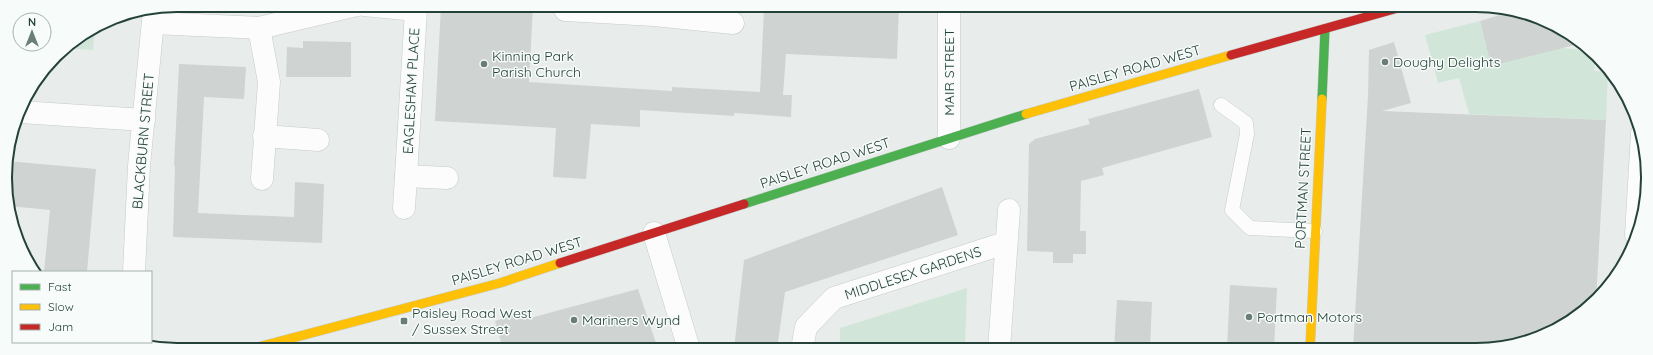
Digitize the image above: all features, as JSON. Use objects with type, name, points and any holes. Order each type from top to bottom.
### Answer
[{"type":"main road","name":"PAISLEY ROAD WEST","points":[[274,343],[500,283],[1031,112],[1384,12]]},
{"type":"main road","name":"PORTMAN STREET","points":[[1310,343],[1325,29]]},
{"type":"street","points":[[154,16],[259,28],[327,12]]},
{"type":"street","name":"EAGLESHAM PLACE","points":[[404,208],[416,12]]},
{"type":"street","points":[[667,12],[733,23]]},
{"type":"street","name":"MAIR STREET","points":[[949,12],[949,138]]},
{"type":"street","name":"BLACKBURN STREET","points":[[134,271],[139,166],[154,16]]},
{"type":"street","points":[[259,28],[269,82],[262,179]]},
{"type":"street","points":[[26,112],[144,120]]},
{"type":"street","points":[[264,136],[318,140]]},
{"type":"street","points":[[1638,210],[1641,162]]},
{"type":"street","points":[[406,176],[447,178]]},
{"type":"street","points":[[999,343],[1005,243],[1009,210]]},
{"type":"street","points":[[654,233],[687,343]]},
{"type":"street","name":"MIDDLESEX GARDENS","points":[[803,343],[806,327],[834,298],[1005,243]]},
{"type":"lane","points":[[1221,105],[1246,123],[1247,134],[1232,210],[1250,228],[1315,231]]},
{"type":"green space","points":[[1480,21],[1491,66],[1560,48],[1581,50],[1595,62],[1594,71],[1603,72],[1608,78],[1606,120],[1469,114],[1459,78],[1438,83],[1425,35]]},
{"type":"green space","points":[[94,34],[93,50],[74,49]]},
{"type":"green space","points":[[967,288],[965,343],[840,343],[840,328]]},
{"type":"building","points":[[441,12],[533,12],[529,82],[672,91],[672,87],[760,92],[764,12],[899,12],[897,59],[786,54],[783,95],[792,95],[791,117],[734,113],[734,116],[640,110],[640,127],[591,124],[586,179],[553,177],[556,128],[435,121]]},
{"type":"building","points":[[1503,14],[1508,15],[1549,29],[1575,45],[1491,66],[1480,21]]},
{"type":"building","points":[[303,41],[351,42],[351,77],[286,77],[287,47],[303,48]]},
{"type":"building","points":[[1394,42],[1411,103],[1382,111],[1606,120],[1597,291],[1593,295],[1576,309],[1549,326],[1508,340],[1486,343],[1353,343],[1368,95],[1369,50]]},
{"type":"building","points":[[179,64],[246,67],[244,99],[204,97],[198,213],[294,217],[295,182],[324,184],[322,243],[173,237],[174,166]]},
{"type":"building","points":[[1199,89],[1212,137],[1102,168],[1104,175],[1081,181],[1080,231],[1086,231],[1086,254],[1073,254],[1073,263],[1053,263],[1053,252],[1027,251],[1029,144],[1035,139],[1090,124],[1088,119]]},
{"type":"building","points":[[13,161],[96,169],[87,271],[44,271],[50,210],[14,207],[12,188]]},
{"type":"building","points":[[942,187],[958,235],[785,292],[778,343],[735,343],[744,260]]},
{"type":"building","points":[[1230,285],[1277,288],[1274,343],[1227,343]]},
{"type":"building","name":"Mariners Wynd","points":[[638,289],[656,343],[501,343],[495,321],[529,310],[530,318]]},
{"type":"building","points":[[1117,300],[1152,302],[1150,343],[1114,343]]},
{"type":"traffic: fast","points":[[1322,99],[1325,29]]},
{"type":"traffic: fast","points":[[744,204],[1026,114]]},
{"type":"traffic: slow","points":[[1026,114],[1231,55]]},
{"type":"traffic: slow","points":[[1310,343],[1322,99]]},
{"type":"traffic: slow","points":[[274,343],[500,283],[560,263]]},
{"type":"traffic: jam","points":[[1231,55],[1384,12]]},
{"type":"traffic: jam","points":[[560,263],[744,204]]},
{"type":"place","name":"Doughy Delights","points":[[1385,62]]},
{"type":"place","name":"Kinning Park Parish Church","points":[[484,64]]},
{"type":"place","name":"Portman Motors","points":[[1249,317]]},
{"type":"place","name":"Mariners Wynd","points":[[574,320]]},
{"type":"place","name":"Paisley Road West / Sussex Street","points":[[404,321]]}]
